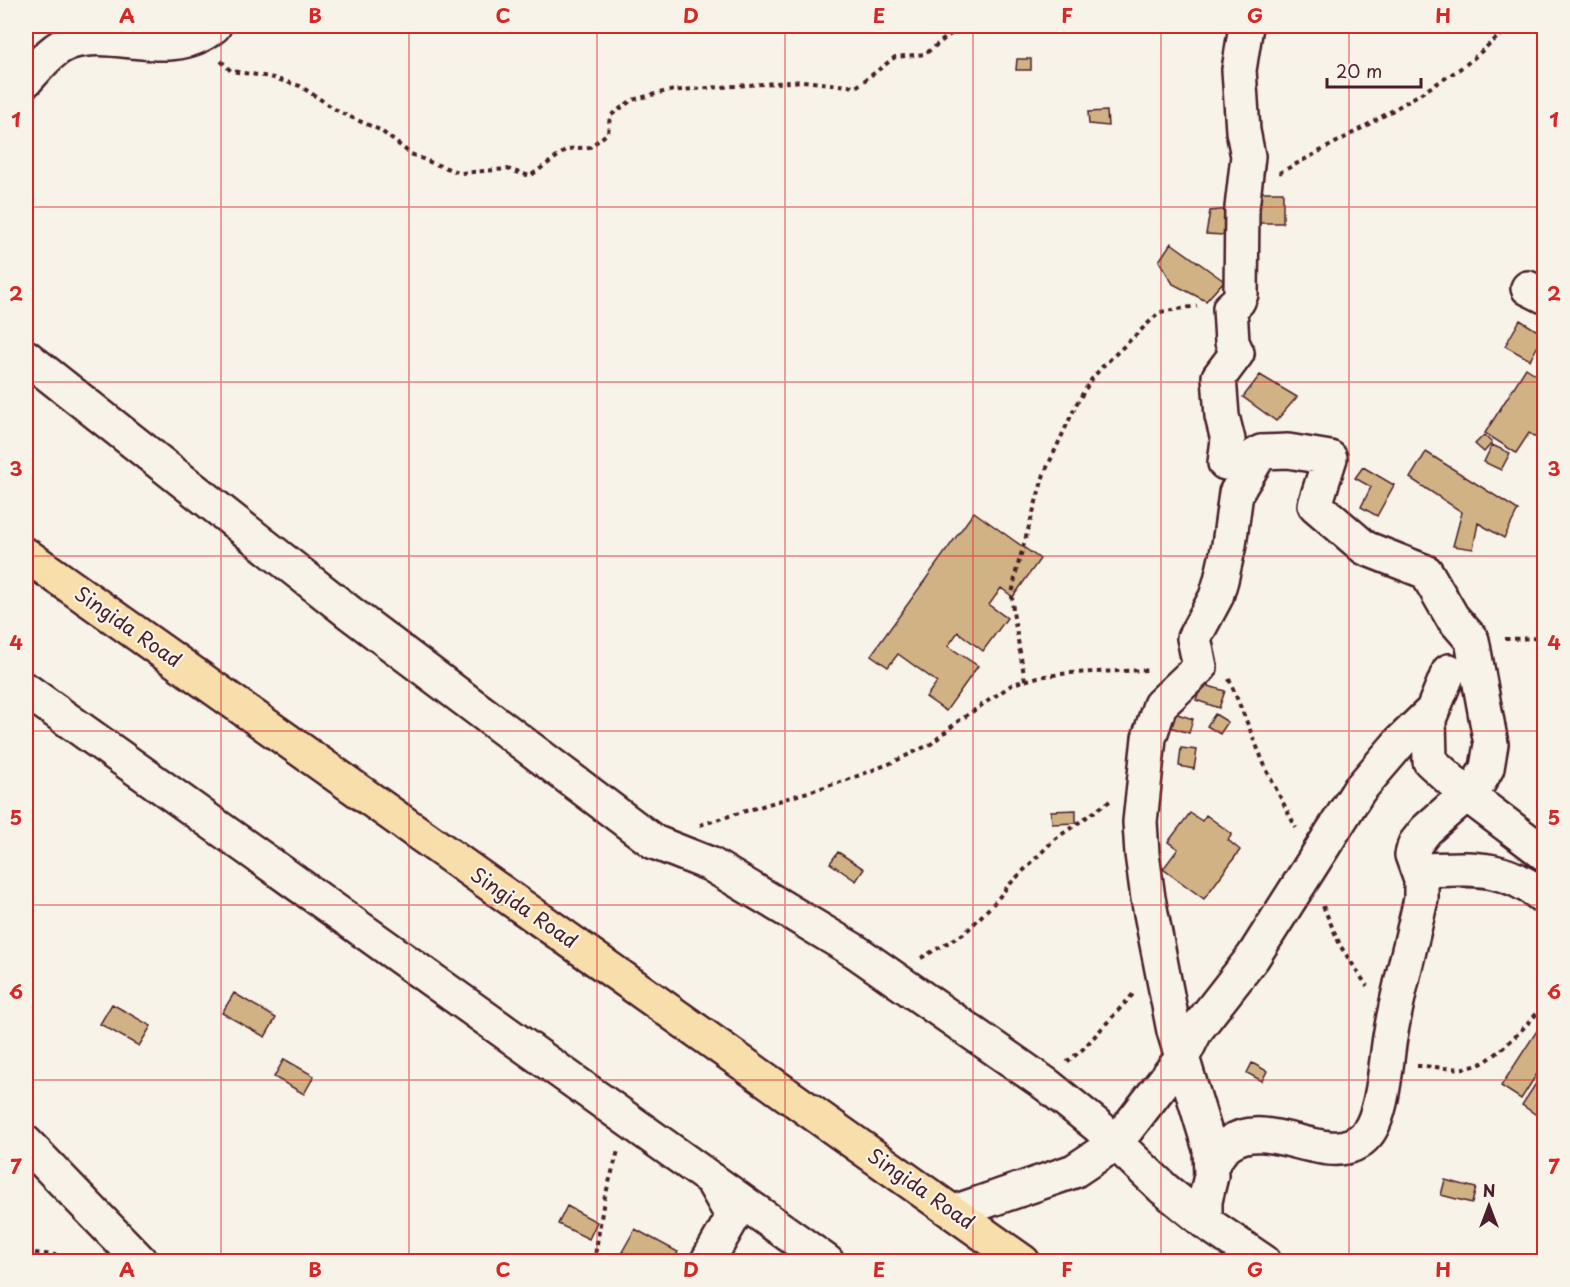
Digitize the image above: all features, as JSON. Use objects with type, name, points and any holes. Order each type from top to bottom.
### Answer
[{"type":"highway","name":"Singida Road","points":[[26,555],[1023,1262]]},
{"type":"street","points":[[1212,1164],[1227,1144],[1245,1137],[1286,1138],[1336,1149],[1350,1148],[1359,1143],[1369,1132],[1380,1102],[1390,1039],[1421,899],[1422,887],[1412,855],[1415,844],[1426,830],[1478,784],[1487,768],[1491,744],[1472,640],[1452,617],[1426,573],[1365,549],[1315,505],[1330,458],[1288,451],[1261,452],[1242,464],[1225,463],[1228,440],[1222,416],[1219,377],[1237,353],[1232,342],[1230,308],[1238,301],[1241,294],[1244,192],[1248,156],[1243,130],[1239,69],[1246,26]]},
{"type":"street","points":[[26,80],[54,51],[69,42],[90,39],[163,43],[205,31]]},
{"type":"street","points":[[26,357],[350,613],[654,842],[710,864],[855,951],[1047,1085],[1099,1127],[1164,1189],[1205,1222],[1264,1262]]},
{"type":"street","points":[[1205,1222],[1205,1201],[1212,1164],[1210,1149],[1182,1058],[1161,966],[1142,854],[1140,822],[1149,738],[1160,705],[1200,667],[1194,638],[1216,597],[1221,580],[1229,545],[1236,493],[1261,452]]},
{"type":"street","points":[[1449,671],[1429,719],[1430,761],[1466,794],[1545,853]]},
{"type":"street","points":[[26,690],[827,1262]]},
{"type":"street","points":[[954,1212],[1074,1172],[1116,1143],[1182,1058],[1196,1030],[1253,957],[1359,790],[1400,742],[1432,711]]},
{"type":"street","points":[[1418,870],[1488,870],[1508,875],[1545,897]]},
{"type":"street","points":[[26,1143],[141,1262]]},
{"type":"street","points":[[707,1262],[733,1217],[713,1181]]},
{"type":"path","points":[[205,31],[231,70],[270,77],[300,86],[341,113],[380,130],[411,154],[460,173],[507,169],[530,176],[543,169],[568,149],[590,147],[608,133],[610,116],[632,100],[667,91],[803,81],[856,87],[895,57],[925,54],[961,26]]},
{"type":"path","points":[[1244,192],[1387,113],[1474,59],[1501,33],[1521,26]]},
{"type":"path","points":[[1025,681],[1012,612],[1016,573],[1044,474],[1077,404],[1102,368],[1160,312],[1205,304],[1241,294]]},
{"type":"path","points":[[1472,640],[1545,638]]},
{"type":"path","points":[[654,842],[891,764],[931,744],[987,700],[1012,684],[1070,673],[1200,667]]},
{"type":"path","points":[[895,979],[931,950],[964,933],[1055,839],[1107,803],[1143,782]]},
{"type":"path","points":[[1047,1085],[1161,966]]},
{"type":"path","points":[[1386,1071],[1408,1067],[1460,1068],[1478,1065],[1515,1036],[1545,1005]]},
{"type":"path","points":[[594,1262],[604,1200],[627,1120]]},
{"type":"path","points":[[26,1252],[93,1259]]},
{"type":"building","points":[[1017,59],[1031,59],[1031,70],[1016,70]]},
{"type":"building","points":[[1107,111],[1108,126],[1089,124],[1088,112]]},
{"type":"building","points":[[1247,192],[1283,192],[1283,223],[1247,223]]},
{"type":"building","points":[[1228,209],[1224,235],[1206,234],[1210,211]]},
{"type":"building","points":[[1171,243],[1224,281],[1206,301],[1173,284],[1159,261]]},
{"type":"building","points":[[1520,320],[1544,335],[1530,360],[1505,346]]},
{"type":"building","points":[[1526,368],[1544,380],[1544,443],[1529,433],[1516,453],[1485,433]]},
{"type":"building","points":[[1260,375],[1297,397],[1276,421],[1243,397]]},
{"type":"building","points":[[1484,435],[1492,443],[1484,452],[1475,444]]},
{"type":"building","points":[[1492,445],[1510,453],[1501,470],[1484,462]]},
{"type":"building","points":[[1426,452],[1518,510],[1504,538],[1478,523],[1473,549],[1453,546],[1462,512],[1410,478]]},
{"type":"building","points":[[1363,467],[1394,485],[1377,516],[1361,507],[1371,487],[1355,478]]},
{"type":"building","points":[[974,512],[1040,559],[1013,597],[1001,588],[989,605],[1007,618],[983,651],[958,632],[948,646],[978,666],[946,711],[926,697],[937,682],[898,654],[888,667],[871,655]]},
{"type":"building","points":[[1202,684],[1225,691],[1219,708],[1196,700]]},
{"type":"building","points":[[1171,712],[1193,719],[1189,733],[1167,726]]},
{"type":"building","points":[[1215,714],[1228,722],[1220,734],[1207,726]]},
{"type":"building","points":[[1181,748],[1197,750],[1194,769],[1179,766]]},
{"type":"building","points":[[1076,810],[1076,823],[1052,824],[1051,811]]},
{"type":"building","points":[[1190,813],[1202,821],[1206,815],[1232,834],[1228,840],[1240,850],[1204,899],[1163,869],[1178,849],[1168,842]]},
{"type":"building","points":[[838,852],[864,869],[856,881],[830,863]]},
{"type":"building","points":[[234,993],[276,1018],[265,1037],[222,1013]]},
{"type":"building","points":[[112,1004],[151,1026],[139,1046],[100,1024]]},
{"type":"building","points":[[1544,1020],[1544,1063],[1521,1099],[1501,1086]]},
{"type":"building","points":[[284,1059],[314,1076],[304,1094],[274,1077]]},
{"type":"building","points":[[1252,1063],[1267,1071],[1262,1081],[1247,1073]]},
{"type":"building","points":[[1544,1071],[1544,1120],[1522,1105]]},
{"type":"building","points":[[1445,1180],[1476,1188],[1472,1203],[1441,1195]]},
{"type":"building","points":[[567,1206],[597,1222],[589,1239],[558,1224]]},
{"type":"building","points":[[635,1229],[678,1252],[673,1262],[640,1262],[622,1252]]}]
